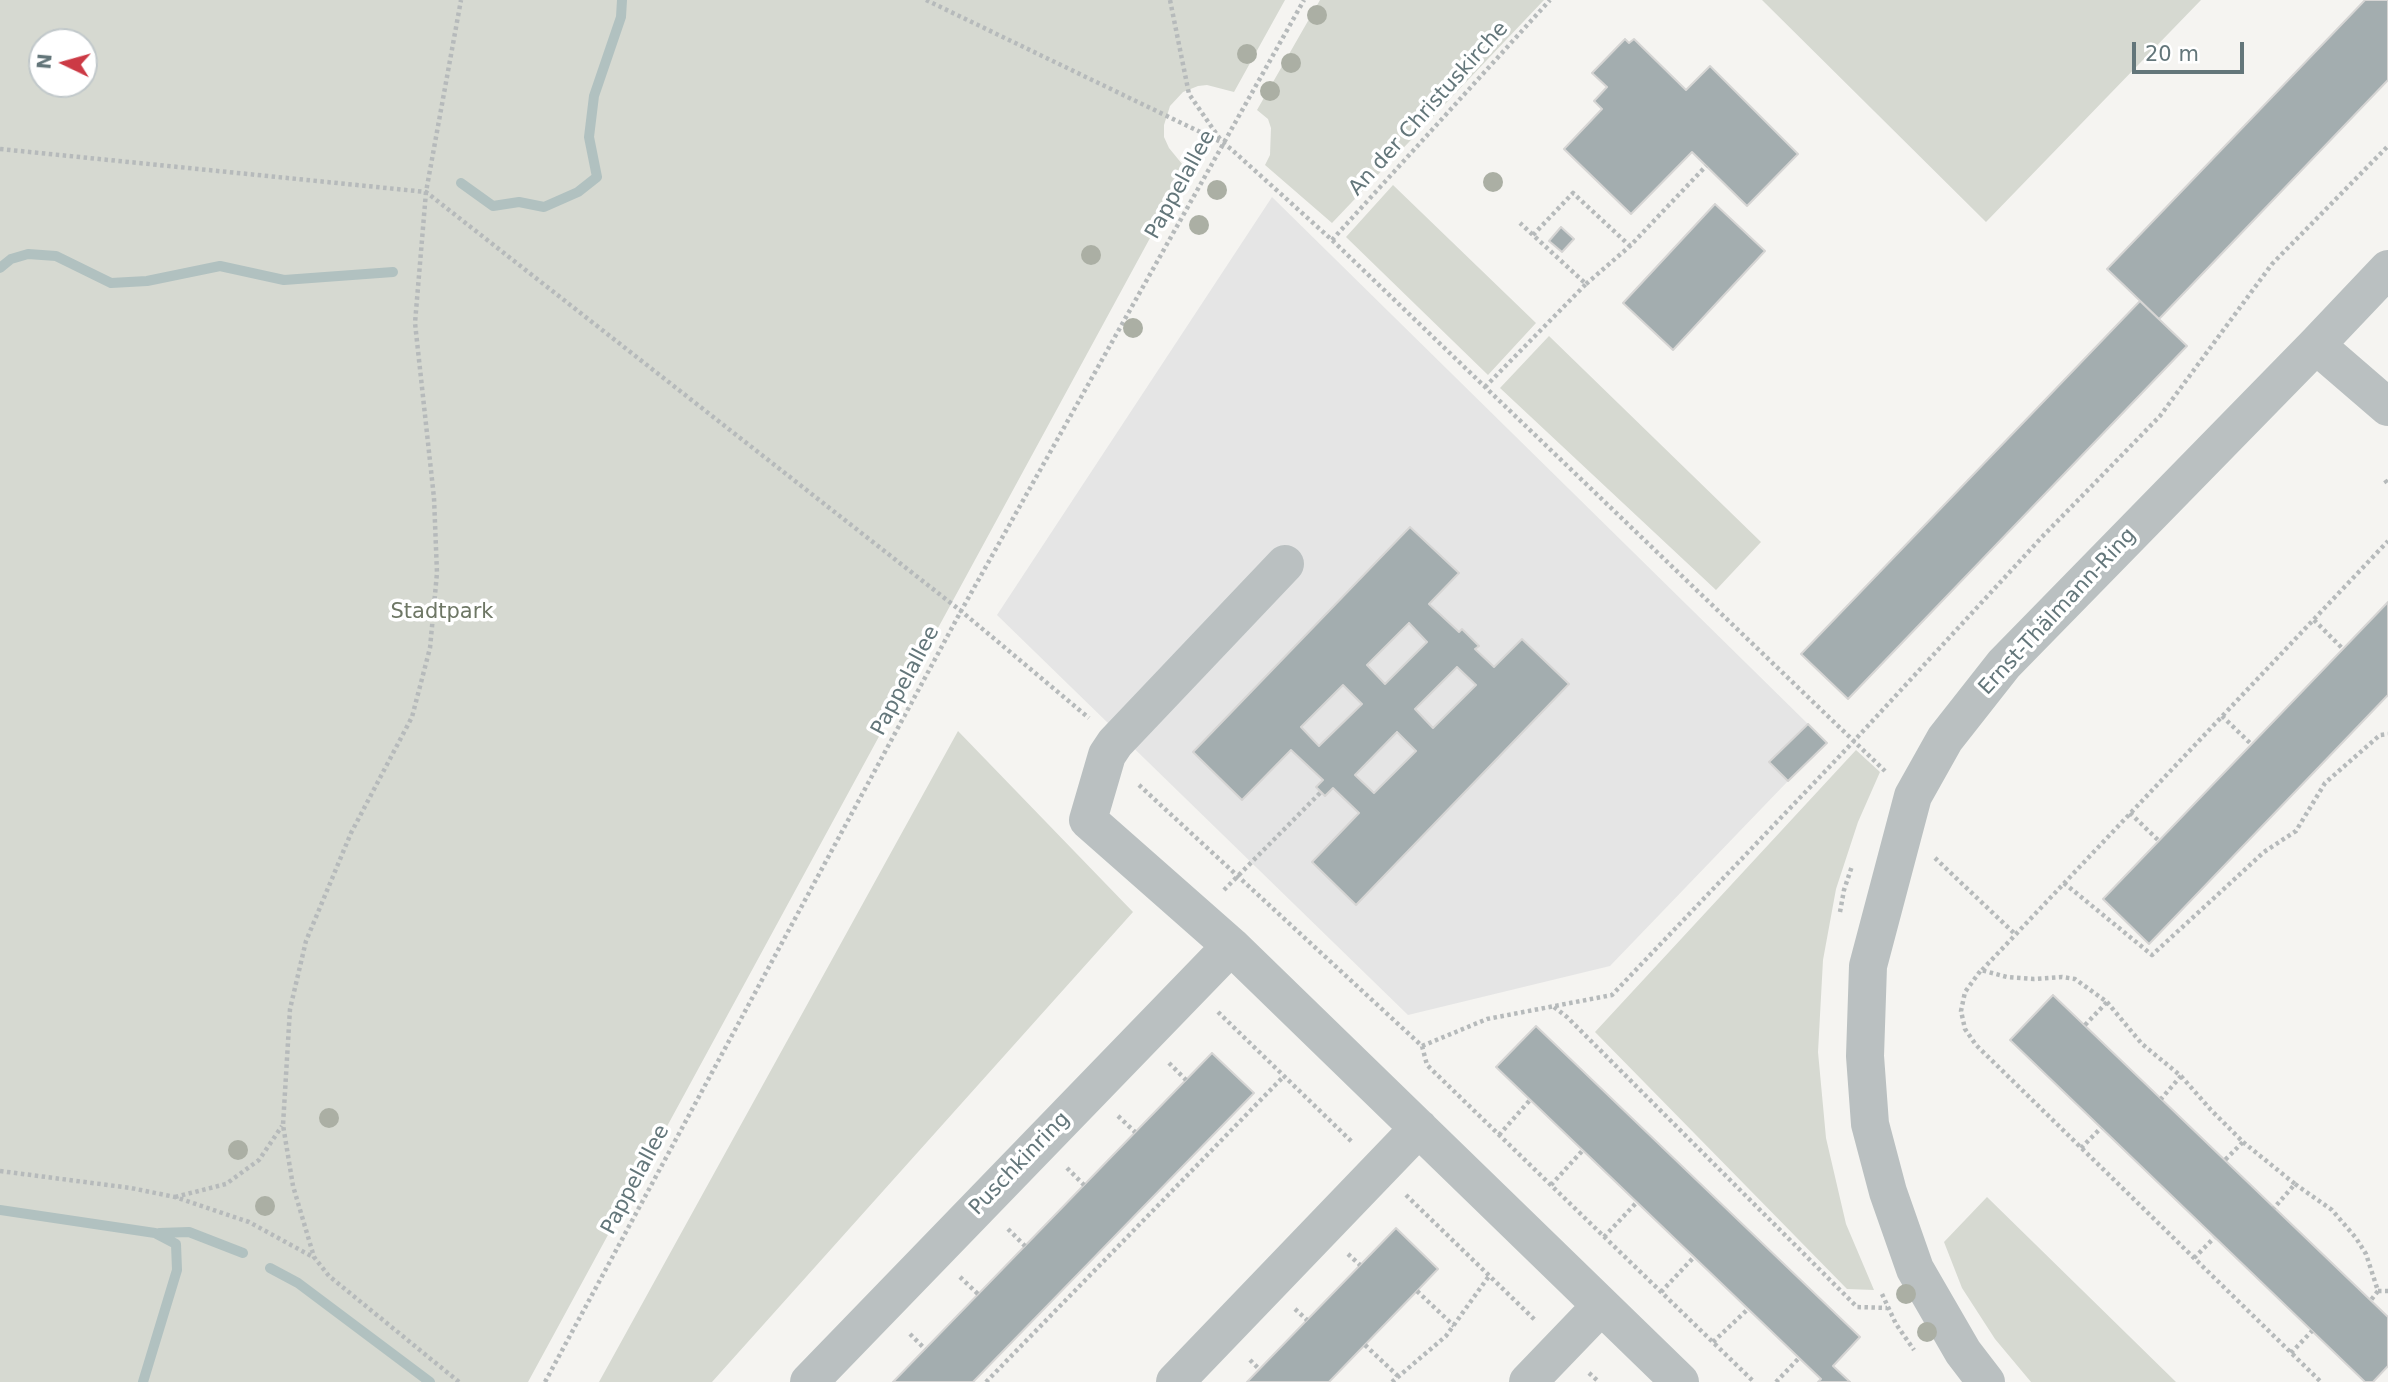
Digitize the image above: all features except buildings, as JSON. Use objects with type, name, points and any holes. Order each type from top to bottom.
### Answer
[{"type":"street","name":"Ernst-Thälmann-Ring","points":[[1986,1382],[1964,1352],[1915,1269],[1888,1192],[1870,1124],[1865,1056],[1868,966],[1913,796],[1945,739],[2004,664],[2388,269]]},
{"type":"street","points":[[2316,345],[2388,407]]},
{"type":"street","points":[[1285,564],[1111,749],[1088,820],[1231,946],[1680,1382]]},
{"type":"street","name":"Puschkinring","points":[[809,1382],[1231,946]]},
{"type":"street","points":[[1175,1382],[1419,1128]]},
{"type":"street","points":[[1528,1382],[1601,1306]]},
{"type":"path","points":[[459,1382],[329,1276],[314,1257],[293,1186],[283,1125],[290,1009],[306,941],[351,833],[412,717],[430,648],[437,573],[434,498],[415,323],[426,192],[461,0]]},
{"type":"path","points":[[926,0],[1223,143]]},
{"type":"path","points":[[1170,0],[1189,94],[1223,143],[1332,240],[1853,743],[1913,796]]},
{"type":"path","name":"Pappelallee","points":[[545,1382],[961,611],[1304,0]]},
{"type":"path","name":"An der Christuskirche","points":[[1332,240],[1550,0]]},
{"type":"path","points":[[1422,1046],[1487,1019],[1612,995],[1853,743],[2042,537],[2160,416],[2272,264],[2388,146]]},
{"type":"path","points":[[0,149],[426,192],[961,611],[1076,705],[1111,749],[1238,876],[1422,1046],[1427,1065],[1754,1382]]},
{"type":"path","points":[[1485,387],[1586,284],[1630,246],[1706,166]]},
{"type":"path","points":[[1533,235],[1573,193],[1630,246]]},
{"type":"path","points":[[1520,223],[1586,284]]},
{"type":"path","points":[[2321,1382],[1976,1045],[1965,1029],[1961,1011],[1965,992],[1981,970],[2388,541]]},
{"type":"path","points":[[2314,620],[2343,649]]},
{"type":"path","points":[[2222,716],[2251,744]]},
{"type":"path","points":[[2064,883],[2152,955],[2264,852],[2296,831],[2325,783],[2380,735],[2388,734]]},
{"type":"path","points":[[1197,918],[1321,792]]},
{"type":"path","points":[[2130,813],[2159,841]]},
{"type":"path","points":[[1929,852],[2015,934]]},
{"type":"path","points":[[1981,970],[2007,977],[2076,979],[2107,1002],[2142,1044],[2181,1076],[2243,1142],[2332,1210],[2366,1254],[2378,1291]]},
{"type":"path","points":[[2085,1025],[2107,1002]]},
{"type":"path","points":[[1553,1006],[1857,1307],[1887,1308]]},
{"type":"path","points":[[1168,1062],[1186,1080]]},
{"type":"path","points":[[986,1382],[1284,1076]]},
{"type":"path","points":[[2161,1099],[2181,1076]]},
{"type":"path","points":[[1499,1135],[1530,1100]]},
{"type":"path","points":[[1117,1115],[1135,1132]]},
{"type":"path","points":[[175,1198],[226,1184],[259,1160],[283,1125]]},
{"type":"path","points":[[2081,1148],[2101,1128]]},
{"type":"path","points":[[2225,1160],[2243,1142]]},
{"type":"path","points":[[1551,1185],[1583,1150]]},
{"type":"path","points":[[1066,1167],[1084,1185]]},
{"type":"path","points":[[0,1171],[131,1188],[175,1198],[248,1222],[314,1257]]},
{"type":"path","points":[[2274,1208],[2295,1184]]},
{"type":"path","points":[[1604,1237],[1637,1202]]},
{"type":"path","points":[[1007,1228],[1025,1246]]},
{"type":"path","points":[[2194,1258],[2214,1238]]},
{"type":"path","points":[[1661,1292],[1694,1257]]},
{"type":"path","points":[[960,1276],[978,1294]]},
{"type":"path","points":[[1392,1382],[1446,1336],[1489,1276]]},
{"type":"path","points":[[1417,1291],[1454,1326]]},
{"type":"path","points":[[2378,1291],[2388,1291]]},
{"type":"path","points":[[2371,1300],[2378,1291]]},
{"type":"path","points":[[1713,1342],[1748,1309]]},
{"type":"path","points":[[906,1331],[925,1349]]},
{"type":"path","points":[[2291,1353],[2312,1332]]},
{"type":"path","points":[[1364,1345],[1399,1377]]},
{"type":"path","points":[[1776,1382],[1799,1358]]},
{"type":"shaded area","points":[[1272,197],[1808,724],[1769,762],[1788,781],[1610,966],[1408,1015],[997,615]]},
{"type":"green space","name":"Stadtpark","points":[[0,0],[1285,0],[1234,92],[1207,85],[1198,86],[1183,92],[1170,106],[1164,125],[1164,137],[1169,148],[1187,170],[528,1382],[0,1382]]},
{"type":"green space","points":[[1320,0],[1544,0],[1332,223],[1265,165],[1270,155],[1271,128],[1268,119],[1257,110]]},
{"type":"green space","points":[[1762,0],[2201,0],[1986,222]]},
{"type":"green space","points":[[1393,185],[1536,323],[1488,375],[1346,237]]},
{"type":"green space","points":[[1549,336],[1761,542],[1716,590],[1500,388]]},
{"type":"green space","points":[[958,731],[1133,912],[712,1382],[599,1382]]},
{"type":"green space","points":[[1856,750],[1880,772],[1858,822],[1836,889],[1823,960],[1818,1052],[1826,1138],[1846,1224],[1874,1290],[1847,1289],[1595,1032]]},
{"type":"green space","points":[[1987,1197],[2176,1382],[2031,1382],[1995,1339],[1962,1288],[1944,1242]]},
{"type":"waterway","points":[[461,183],[493,206],[519,202],[544,207],[578,192],[597,177],[589,137],[594,96],[621,17],[622,0]]},
{"type":"waterway","points":[[0,268],[11,259],[28,254],[56,256],[111,283],[147,281],[220,266],[284,280],[393,272]]},
{"type":"waterway","points":[[0,1210],[155,1233],[176,1244],[177,1270],[143,1382]]},
{"type":"waterway","points":[[159,1233],[189,1232],[243,1253]]},
{"type":"waterway","points":[[270,1268],[298,1283],[430,1382]]}]
